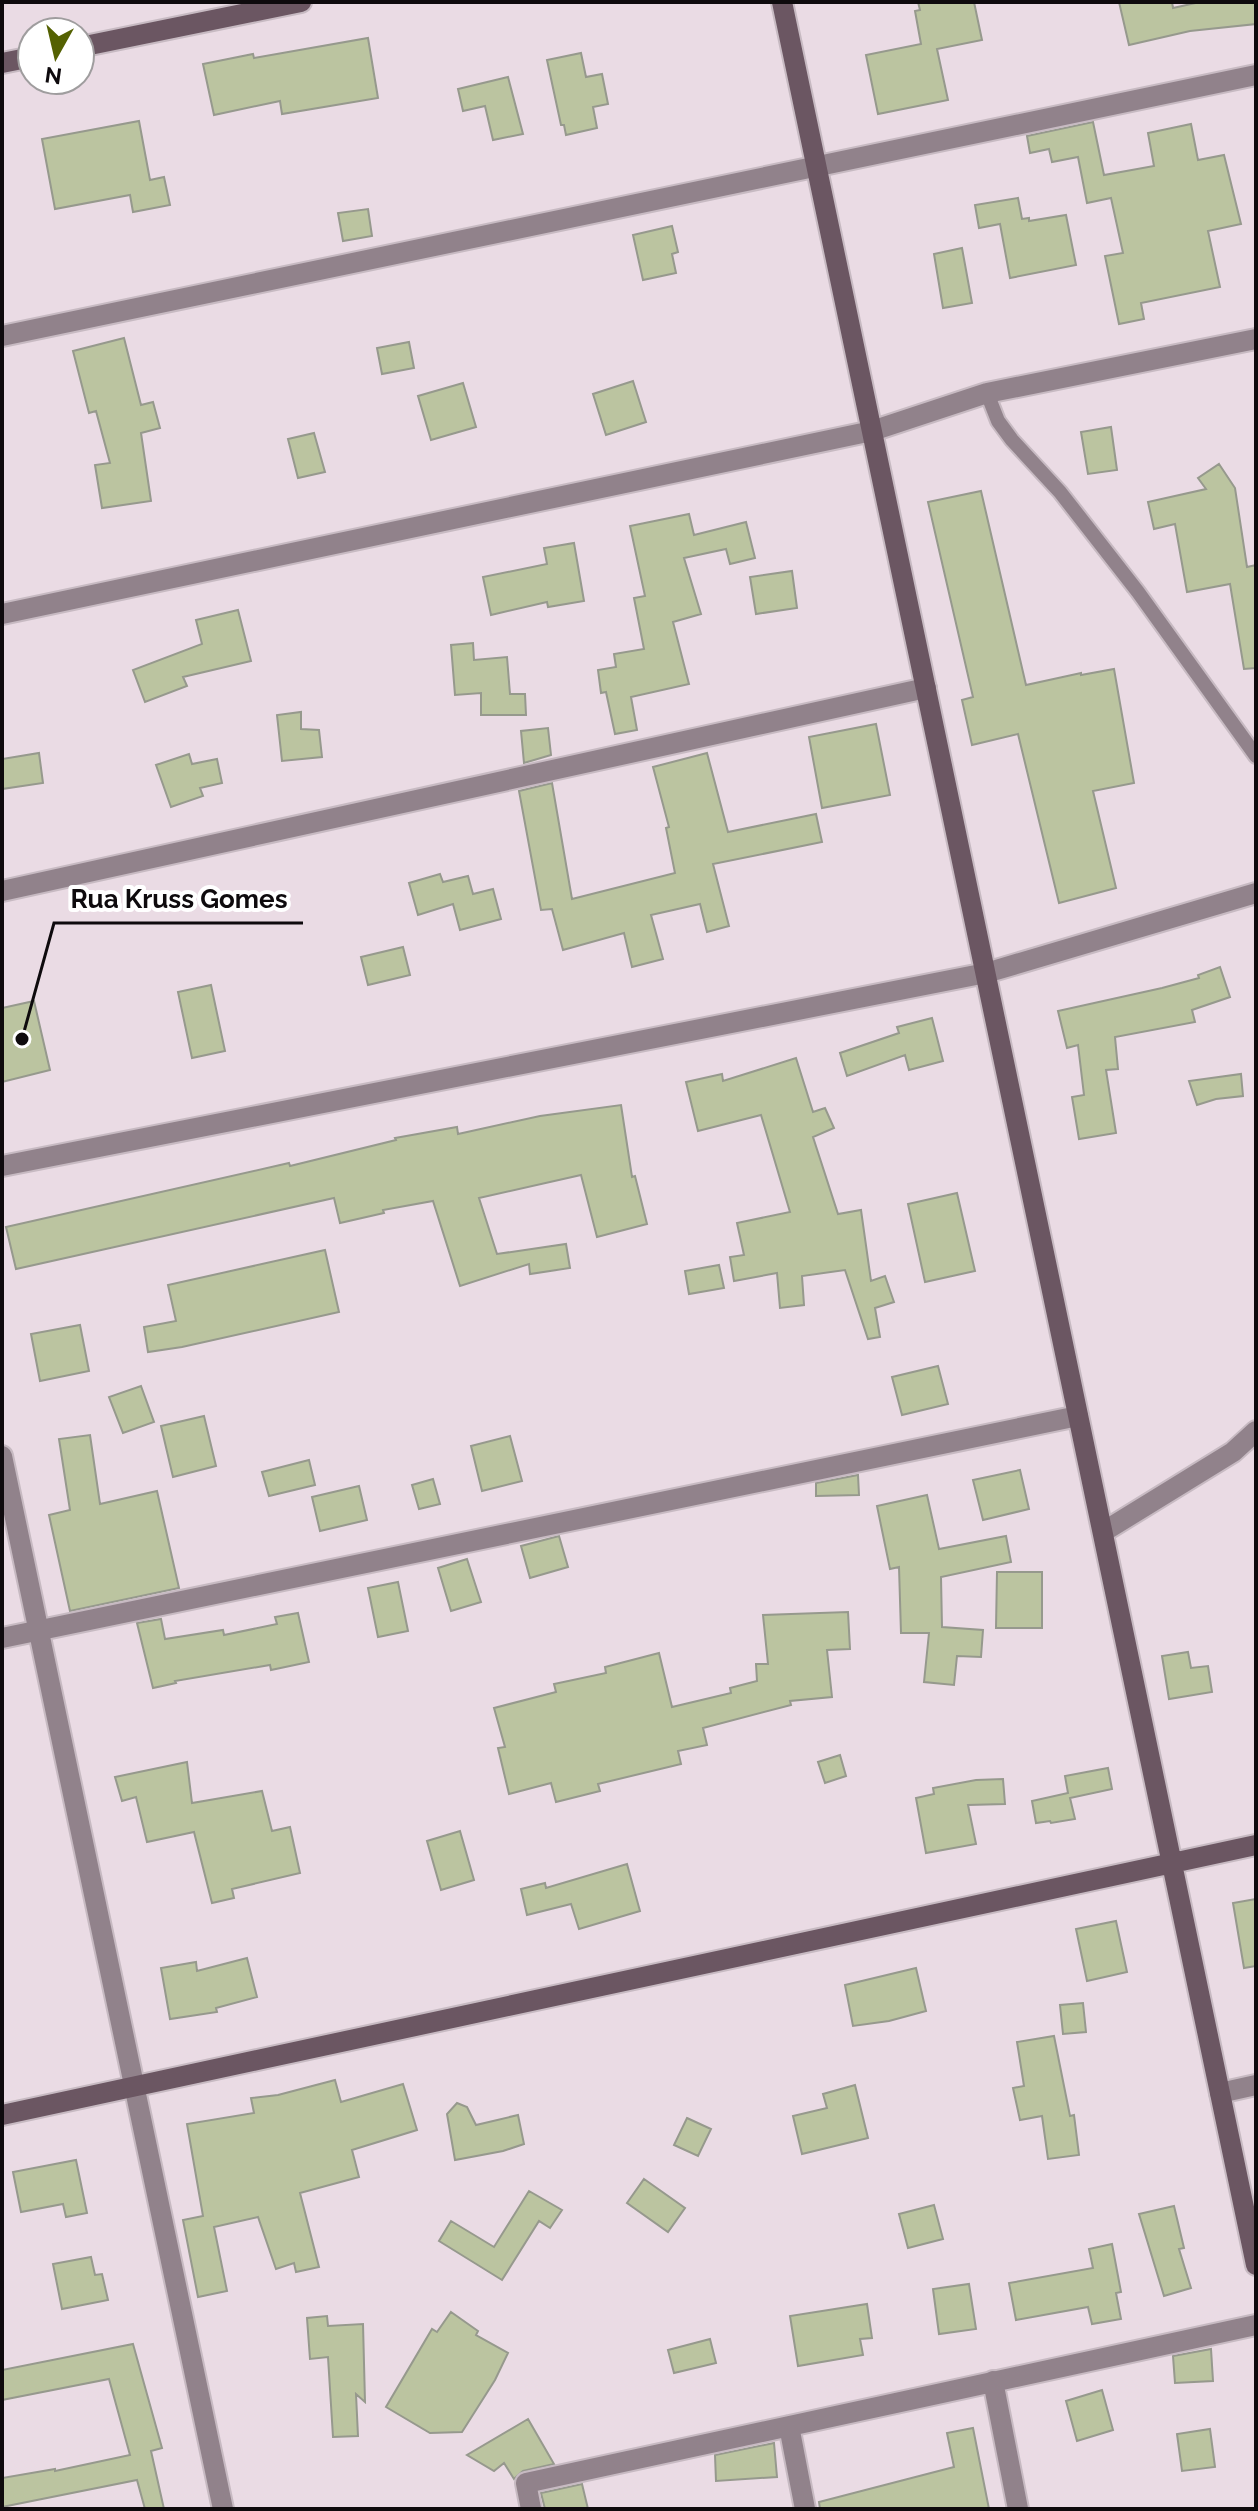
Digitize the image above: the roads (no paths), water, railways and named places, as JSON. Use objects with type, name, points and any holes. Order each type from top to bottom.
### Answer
[{"type":"street","points":[[96,44],[301,2]]},
{"type":"street","points":[[782,2],[1256,2265]]},
{"type":"street","points":[[2,336],[1256,75]]},
{"type":"street","points":[[2,614],[872,431],[987,393],[1256,339]]},
{"type":"street","points":[[2,891],[926,688]]},
{"type":"street","points":[[2,1166],[986,973],[1256,893]]},
{"type":"street","points":[[2,1638],[1078,1416]]},
{"type":"street","points":[[1103,1532],[1233,1452],[1256,1431]]},
{"type":"street","points":[[2,1456],[223,2509]]},
{"type":"street","points":[[2,2115],[1256,1845]]},
{"type":"street","points":[[1220,2093],[1256,2085]]},
{"type":"street","points":[[531,2509],[526,2483],[1256,2325]]},
{"type":"street","points":[[993,2381],[1018,2509]]},
{"type":"street","points":[[789,2426],[805,2509]]},
{"type":"lane","points":[[987,393],[998,421],[1012,440],[1060,492],[1138,592],[1256,756]]},
{"type":"place","name":"Rua Kruss Gomes","points":[[22,1039]]}]
